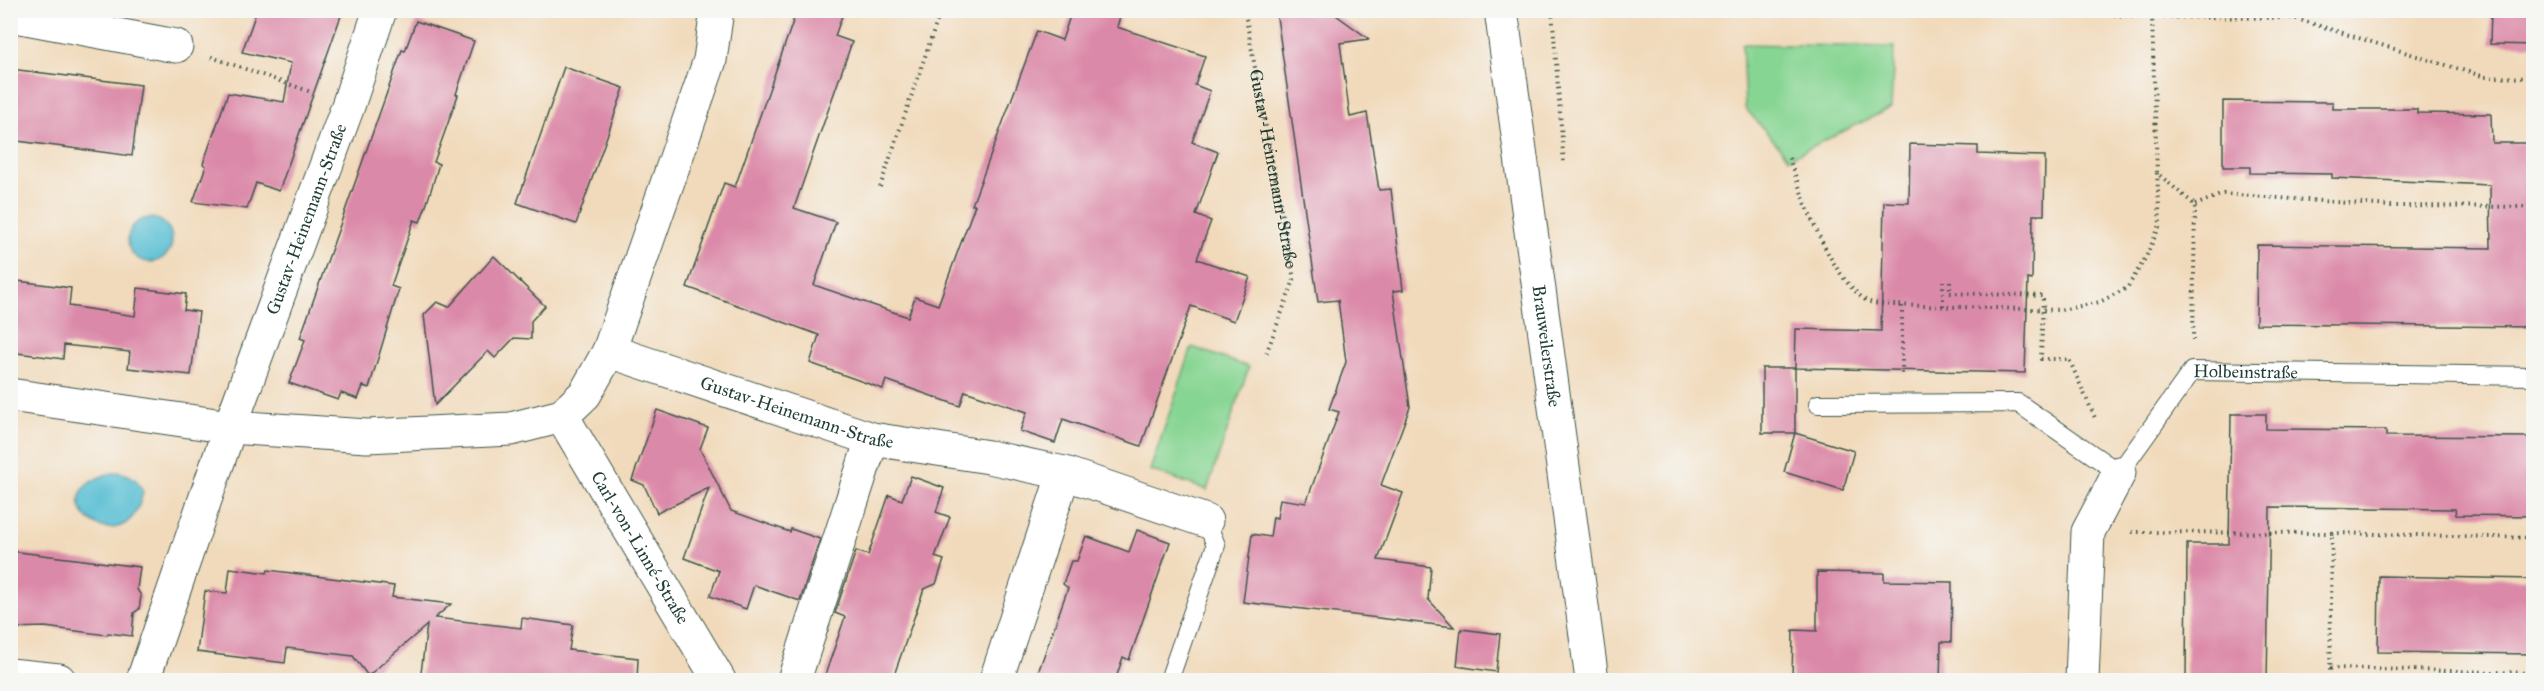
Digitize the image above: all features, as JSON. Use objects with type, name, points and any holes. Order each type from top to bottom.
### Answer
[{"type":"street","name":"Gustav-Heinemann-Straße","points":[[143,681],[230,427],[348,106],[380,10]]},
{"type":"street","points":[[10,395],[230,427],[368,436],[511,429],[562,416],[585,394],[609,351],[710,60],[717,10]]},
{"type":"street","name":"Brauweilerstraße","points":[[1501,10],[1592,681]]},
{"type":"street","points":[[27,15],[176,46]]},
{"type":"street","name":"Gustav-Heinemann-Straße","points":[[609,351],[872,439],[989,457],[1064,473]]},
{"type":"street","name":"Carl-von-Linné-Straße","points":[[562,416],[719,681]]},
{"type":"street","points":[[794,681],[872,439]]},
{"type":"street","points":[[996,681],[1064,473],[1206,521]]},
{"type":"street","name":"Holbeinstraße","points":[[2082,681],[2088,532],[2120,473]]},
{"type":"street","points":[[10,675],[59,681]]},
{"type":"lane","name":"Holbeinstraße","points":[[2120,473],[2192,370],[2534,376]]},
{"type":"lane","points":[[1818,404],[2018,403],[2120,473]]},
{"type":"lane","points":[[1169,681],[1216,545],[1206,521]]},
{"type":"path","points":[[880,187],[941,10]]},
{"type":"path","points":[[2018,10],[2152,17],[2294,18],[2486,77],[2534,78]]},
{"type":"path","points":[[2294,10],[2294,18]]},
{"type":"path","name":"Gustav-Heinemann-Straße","points":[[1245,13],[1294,280],[1266,354]]},
{"type":"path","points":[[1789,158],[1811,220],[1846,282],[1866,301],[1902,306],[2061,310],[2100,302],[2127,288],[2146,257],[2160,225],[2152,17]]},
{"type":"path","points":[[176,46],[348,106]]},
{"type":"path","points":[[2157,173],[2194,205],[2192,370]]},
{"type":"path","points":[[2194,205],[2223,194],[2391,206],[2534,207]]},
{"type":"path","points":[[1943,306],[1944,281]]},
{"type":"path","points":[[1950,281],[1950,293],[2043,296],[2041,359],[2069,359]]},
{"type":"path","points":[[1902,306],[1902,404]]},
{"type":"path","points":[[2088,532],[2332,533],[2534,538]]},
{"type":"path","points":[[2330,681],[2332,533]]},
{"type":"path","points":[[2330,668],[2534,672]]},
{"type":"green space","points":[[1742,44],[1894,47],[1891,108],[1789,158],[1745,108]]},
{"type":"green space","points":[[1192,347],[1249,367],[1207,490],[1150,470]]},
{"type":"water","points":[[150,218],[159,219],[166,224],[171,231],[171,249],[166,256],[159,261],[150,262],[141,261],[134,256],[129,249],[128,240],[129,231],[134,224],[141,219]]},
{"type":"water","points":[[118,472],[134,478],[143,492],[133,516],[119,527],[103,527],[89,520],[81,508],[81,494],[92,481]]},
{"type":"building","points":[[257,10],[343,10],[279,191],[256,183],[247,209],[193,202],[206,166],[203,164],[228,93],[284,102],[291,63],[242,52]]},
{"type":"building","points":[[797,10],[844,10],[835,36],[852,42],[794,208],[836,222],[814,285],[908,317],[915,297],[938,305],[975,205],[972,205],[1037,31],[1062,40],[1072,10],[1122,10],[1117,27],[1205,56],[1195,85],[1210,91],[1192,142],[1218,152],[1196,215],[1211,221],[1197,259],[1250,277],[1234,321],[1191,306],[1141,446],[1063,419],[1055,443],[1020,431],[1027,412],[965,391],[960,406],[886,380],[883,389],[810,363],[819,335],[687,287],[724,183],[735,187]]},
{"type":"building","points":[[1276,10],[1329,10],[1369,39],[1340,43],[1350,117],[1367,113],[1379,190],[1391,189],[1403,290],[1393,291],[1410,407],[1381,485],[1403,493],[1378,560],[1431,567],[1428,599],[1454,627],[1243,602],[1252,534],[1270,537],[1273,517],[1277,518],[1280,499],[1306,503],[1339,412],[1329,409],[1346,362],[1338,300],[1318,302]]},
{"type":"building","points":[[2491,10],[2534,10],[2534,45],[2490,44]]},
{"type":"building","points":[[416,21],[474,41],[434,162],[439,164],[427,203],[420,222],[414,220],[391,286],[399,289],[369,388],[363,386],[358,399],[341,393],[338,400],[289,383],[305,340],[300,338],[402,50],[405,51]]},
{"type":"building","points":[[564,67],[624,88],[576,224],[517,203]]},
{"type":"building","points":[[10,69],[141,85],[132,156],[10,140]]},
{"type":"building","points":[[2223,101],[2333,102],[2333,109],[2417,109],[2417,113],[2491,114],[2492,143],[2533,143],[2534,327],[2256,324],[2257,245],[2491,248],[2490,185],[2332,178],[2332,174],[2250,173],[2250,167],[2223,167]]},
{"type":"building","points":[[1910,144],[1978,146],[1978,154],[2045,156],[2044,215],[2033,215],[2032,280],[2028,279],[2025,373],[1795,368],[1796,329],[1881,331],[1884,202],[1909,203]]},
{"type":"building","points":[[494,256],[545,306],[531,321],[531,339],[514,338],[495,358],[488,351],[435,405],[424,315],[437,302],[449,307]]},
{"type":"building","points":[[10,280],[71,288],[69,306],[135,316],[138,288],[186,294],[184,310],[199,312],[191,375],[128,368],[130,352],[64,345],[63,359],[10,352]]},
{"type":"building","points":[[1762,368],[1795,368],[1795,433],[1762,433]]},
{"type":"building","points":[[657,410],[708,428],[700,449],[731,511],[790,532],[791,529],[820,539],[800,601],[754,585],[746,609],[710,596],[719,571],[684,558],[709,488],[657,513],[644,485],[632,480]]},
{"type":"building","points":[[2231,414],[2266,414],[2266,429],[2386,430],[2386,436],[2534,437],[2534,516],[2456,515],[2455,509],[2270,507],[2267,681],[2186,681],[2187,544],[2229,544]]},
{"type":"building","points":[[1795,433],[1854,451],[1843,490],[1784,472]]},
{"type":"building","points":[[911,476],[944,488],[936,512],[950,517],[935,557],[944,560],[936,584],[924,589],[892,681],[823,681],[845,617],[835,613],[856,551],[868,555],[889,495],[902,500]]},
{"type":"building","points":[[1137,530],[1170,542],[1129,660],[1123,657],[1115,681],[1035,681],[1068,588],[1063,584],[1071,561],[1077,561],[1086,536],[1129,552]]},
{"type":"building","points":[[10,551],[140,567],[137,589],[141,596],[139,609],[134,613],[132,636],[45,627],[10,628]]},
{"type":"building","points":[[230,568],[267,573],[268,570],[394,586],[392,597],[451,604],[435,618],[521,628],[522,618],[573,625],[569,650],[638,658],[637,681],[420,681],[427,625],[368,676],[353,656],[287,648],[285,663],[197,652],[205,591],[227,593]]},
{"type":"building","points":[[1817,572],[1884,573],[1884,581],[1952,582],[1951,642],[1941,642],[1940,681],[1792,681],[1793,630],[1817,631]]},
{"type":"building","points":[[2379,576],[2534,579],[2534,654],[2378,652]]},
{"type":"building","points":[[1461,629],[1500,634],[1496,672],[1457,666]]}]
